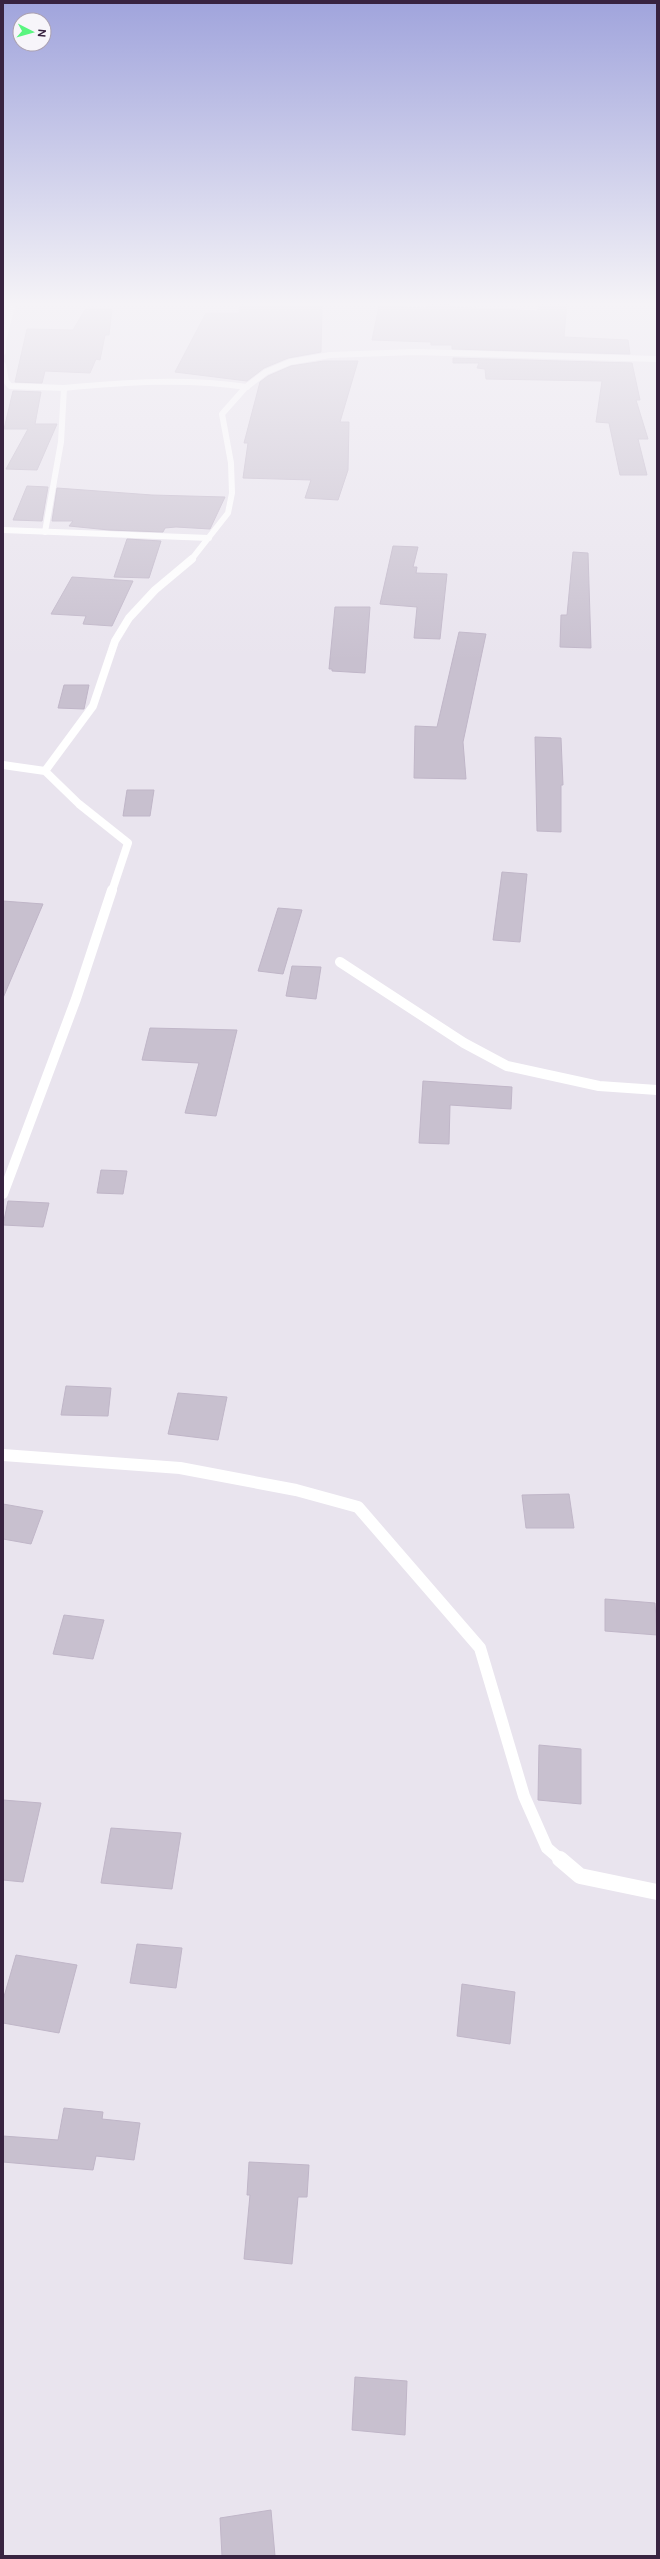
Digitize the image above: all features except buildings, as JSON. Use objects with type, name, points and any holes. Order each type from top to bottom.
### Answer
[{"type":"street","points":[[45,532],[61,442],[62,421]]},
{"type":"street","points":[[45,772],[71,733],[84,721],[93,706],[114,641],[129,618],[155,590],[193,558],[228,513],[232,493],[231,463],[223,421]]},
{"type":"street","points":[[3,530],[208,538]]},
{"type":"street","points":[[3,765],[45,772],[79,804],[128,843],[76,999],[3,1194]]},
{"type":"street","points":[[340,962],[464,1043],[507,1066],[599,1086],[657,1090]]},
{"type":"street","points":[[3,1455],[180,1468],[296,1490],[358,1507],[480,1648],[524,1796],[547,1848],[580,1876],[657,1892]]}]
